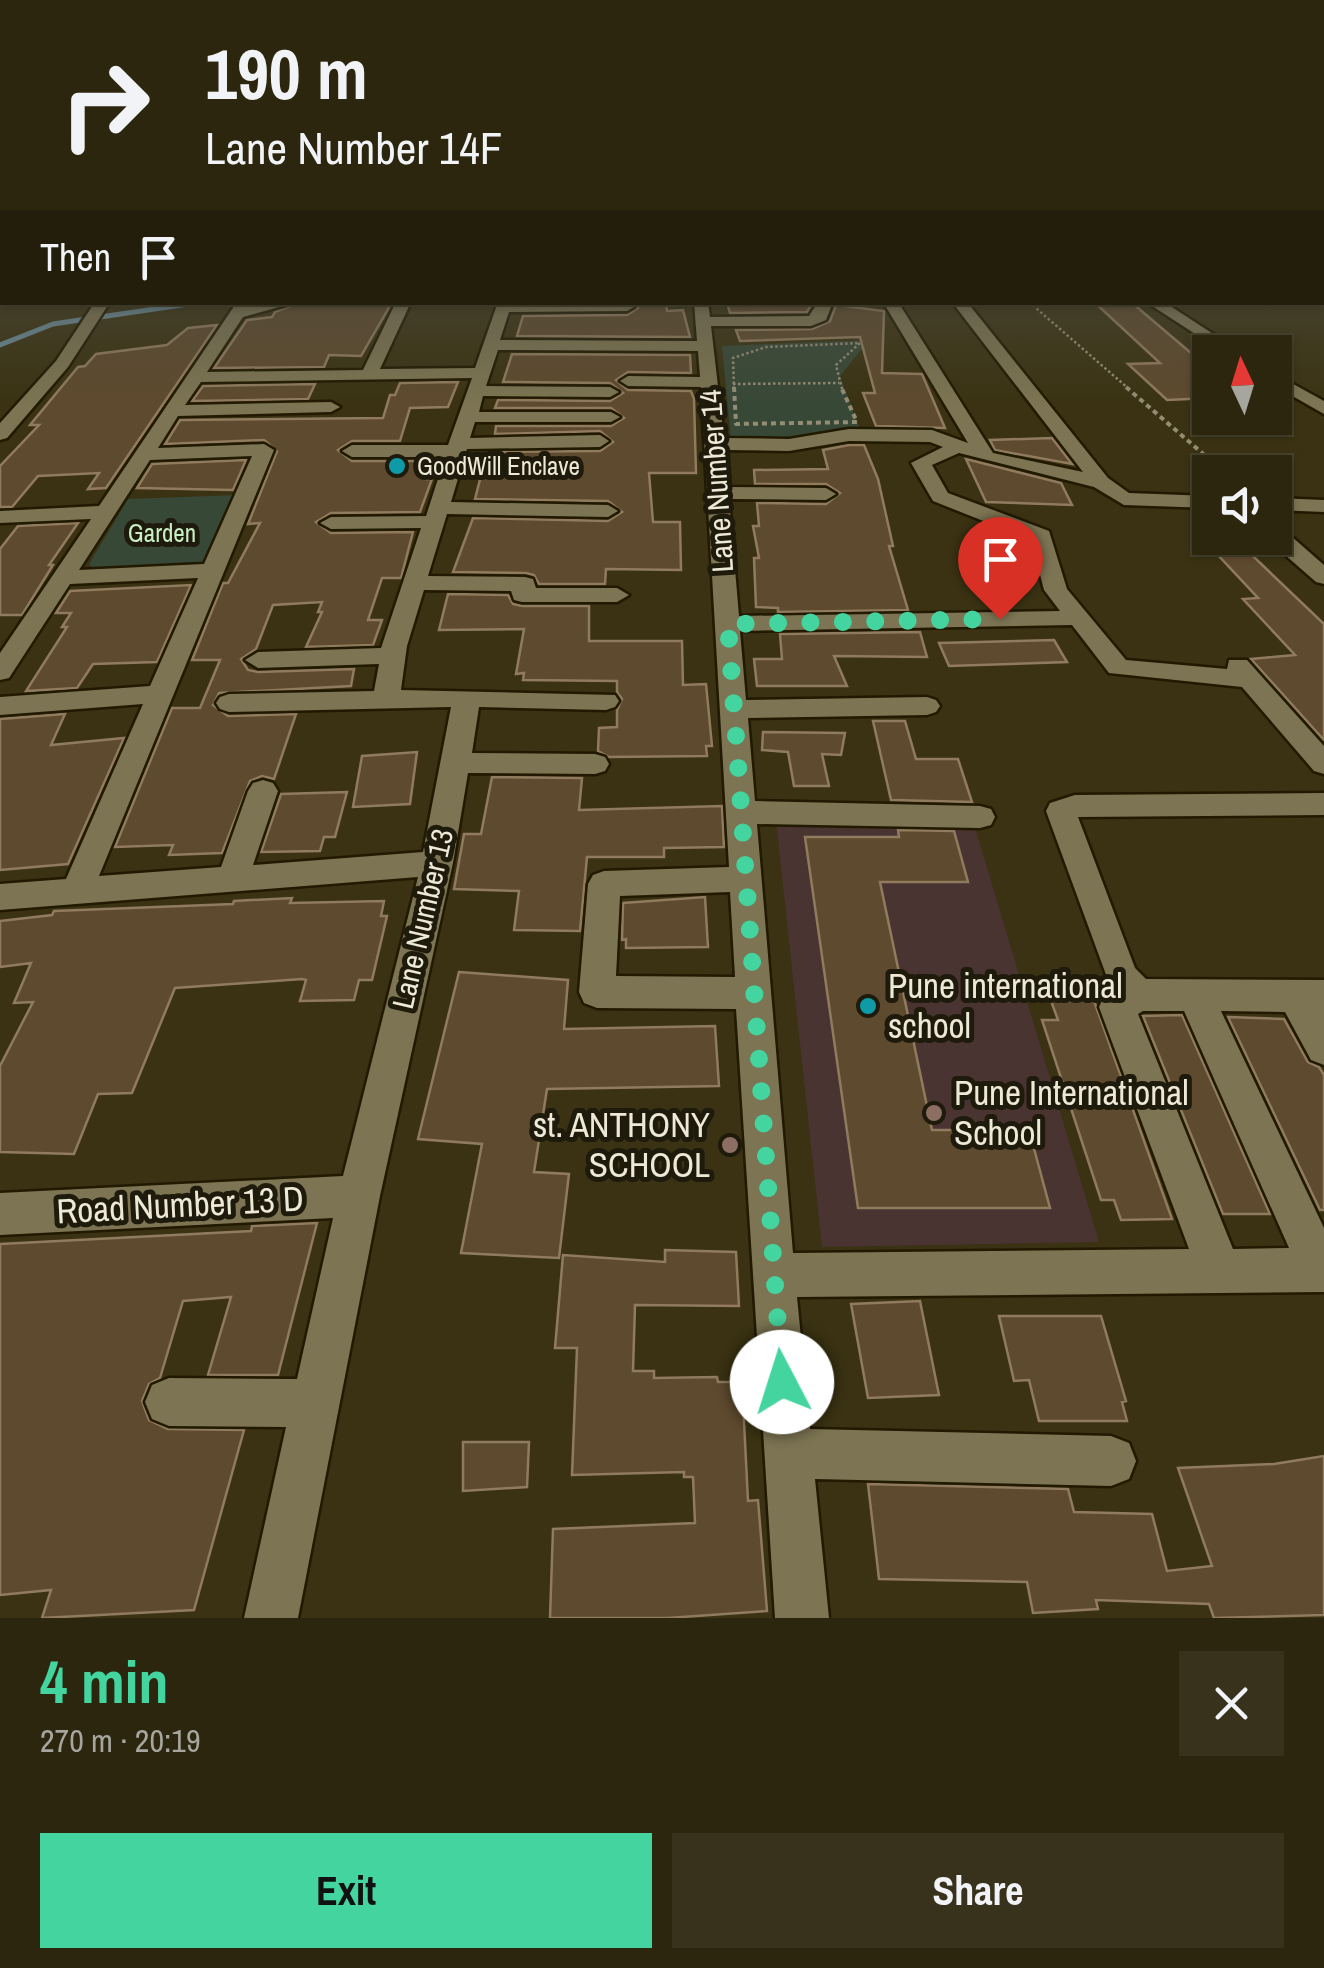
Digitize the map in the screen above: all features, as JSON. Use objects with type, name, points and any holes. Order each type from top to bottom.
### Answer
[{"type":"street","points":[[0,434],[74,345],[101,305]]},
{"type":"street","points":[[0,672],[239,310],[271,305]]},
{"type":"street","points":[[369,374],[403,305]]},
{"type":"street","points":[[624,330],[811,321],[821,317],[824,305]]},
{"type":"street","points":[[892,305],[986,457]]},
{"type":"street","points":[[961,305],[1101,482],[1124,499],[1192,501]]},
{"type":"street","points":[[499,320],[628,307]]},
{"type":"street","points":[[1168,307],[1208,335]]},
{"type":"street","points":[[499,320],[704,325]]},
{"type":"street","points":[[499,320],[588,325]]},
{"type":"street","points":[[386,701],[392,656],[455,447],[499,320]]},
{"type":"street","name":"Lane Number 14","points":[[704,325],[718,383],[718,493],[773,1275],[802,1618]]},
{"type":"street","points":[[195,377],[369,374],[610,392]]},
{"type":"street","points":[[628,381],[718,383]]},
{"type":"street","points":[[1292,389],[1324,409]]},
{"type":"street","points":[[172,411],[331,407]]},
{"type":"street","points":[[0,412],[20,411]]},
{"type":"street","points":[[466,416],[610,417]]},
{"type":"street","points":[[715,444],[789,445],[849,435],[932,436],[986,457],[1101,482]]},
{"type":"street","points":[[352,452],[600,441]]},
{"type":"street","points":[[958,448],[921,463],[940,497],[1041,536],[1056,590],[1118,667],[1249,679]]},
{"type":"street","points":[[76,892],[264,450],[144,454]]},
{"type":"street","points":[[718,493],[826,494]]},
{"type":"street","points":[[1292,505],[1324,506]]},
{"type":"street","points":[[331,523],[435,515],[608,511]]},
{"type":"street","points":[[0,517],[106,512]]},
{"type":"street","points":[[1292,549],[1324,577]]},
{"type":"street","points":[[62,578],[213,570]]},
{"type":"street","points":[[414,583],[525,584],[522,595],[616,595]]},
{"type":"street","points":[[728,624],[1078,618]]},
{"type":"street","points":[[258,660],[392,656]]},
{"type":"street","points":[[1230,656],[1324,764]]},
{"type":"street","points":[[0,706],[160,694]]},
{"type":"street","name":"Lane Number 13","points":[[271,1618],[359,1196],[437,863],[466,708],[461,700]]},
{"type":"street","points":[[229,704],[606,701]]},
{"type":"street","points":[[734,709],[927,706]]},
{"type":"street","points":[[455,763],[595,764]]},
{"type":"street","points":[[232,880],[263,791]]},
{"type":"street","points":[[1138,995],[1121,977],[1061,812],[1075,806],[1324,804]]},
{"type":"street","points":[[740,812],[980,817]]},
{"type":"street","points":[[0,897],[437,863]]},
{"type":"street","points":[[745,879],[604,884],[596,992],[754,993]]},
{"type":"street","points":[[1220,1272],[1116,1007],[1138,995],[1310,996],[1324,1048]]},
{"type":"street","points":[[773,1275],[1322,1270],[1196,997]]},
{"type":"street","name":"Road Number 13 D","points":[[0,1214],[359,1196]]},
{"type":"street","points":[[169,1402],[316,1404]]},
{"type":"street","points":[[788,1452],[1110,1461]]},
{"type":"path","points":[[1031,305],[1204,455]]},
{"type":"path","points":[[860,343],[836,365],[839,383],[856,422],[736,424],[718,383],[733,358],[744,352],[766,346],[860,343]]},
{"type":"path","points":[[718,383],[839,383]]},
{"type":"shaded area","name":"Pune International School","points":[[776,821],[973,821],[1099,1242],[822,1247]]},
{"type":"green space","points":[[869,340],[840,376],[860,430],[816,432],[792,441],[731,441],[722,346]]},
{"type":"green space","name":"Garden","points":[[236,495],[207,561],[193,566],[96,570],[89,564],[128,499]]},
{"type":"building","points":[[292,305],[390,305],[361,356],[329,355],[324,367],[214,368],[247,320],[272,317]]},
{"type":"building","points":[[636,305],[666,305],[667,311],[683,310],[690,337],[517,336],[523,316],[627,315],[638,308]]},
{"type":"building","points":[[811,305],[807,312],[730,313],[728,306]]},
{"type":"building","points":[[836,305],[884,311],[882,373],[922,374],[945,428],[876,426],[863,393],[875,393],[860,337],[740,341],[736,330],[812,329],[830,321]]},
{"type":"building","points":[[1097,305],[1135,305],[1192,353],[1192,399],[1167,400],[1128,364],[1160,363]]},
{"type":"building","points":[[217,325],[106,488],[88,489],[99,473],[38,476],[12,507],[0,507],[0,466],[39,425],[30,425],[78,367],[85,366],[96,354],[167,345],[188,328]]},
{"type":"building","points":[[512,354],[690,355],[691,373],[628,372],[616,380],[628,390],[691,391],[694,399],[696,473],[649,473],[653,522],[680,522],[681,570],[606,569],[605,584],[539,584],[534,575],[526,573],[453,572],[473,518],[608,521],[622,512],[608,501],[475,499],[487,452],[600,451],[613,442],[600,431],[495,434],[496,426],[611,426],[624,418],[611,408],[495,408],[498,400],[610,401],[623,393],[610,383],[503,382]]},
{"type":"building","points":[[458,382],[448,407],[410,408],[400,441],[352,441],[338,450],[352,461],[433,461],[427,479],[432,479],[420,512],[331,513],[316,522],[331,533],[413,532],[401,578],[382,578],[368,620],[382,620],[373,645],[306,647],[322,612],[318,612],[322,602],[273,605],[256,649],[241,659],[248,670],[258,672],[354,669],[351,686],[219,693],[213,705],[228,716],[296,714],[274,779],[262,776],[250,781],[222,853],[169,855],[173,845],[115,847],[172,708],[200,708],[220,660],[192,660],[223,583],[228,583],[260,523],[248,524],[277,451],[264,440],[165,444],[180,420],[383,418],[390,395],[395,395],[400,383]]},
{"type":"building","points":[[315,384],[308,399],[192,401],[203,386]]},
{"type":"building","points":[[1052,438],[1072,464],[995,450],[990,440]]},
{"type":"building","points":[[864,445],[878,479],[893,546],[889,546],[908,610],[778,612],[778,608],[756,607],[754,558],[759,558],[753,526],[759,526],[757,503],[826,504],[840,493],[826,484],[755,484],[754,470],[828,469],[823,450]]},
{"type":"building","points":[[966,459],[1061,483],[1072,505],[986,502]]},
{"type":"building","points":[[246,460],[233,490],[137,488],[152,464]]},
{"type":"building","points":[[78,523],[22,615],[0,615],[0,549],[18,526]]},
{"type":"building","points":[[1218,555],[1252,555],[1324,624],[1324,740],[1251,659],[1295,655],[1243,599],[1258,598]]},
{"type":"building","points":[[191,585],[157,662],[93,664],[77,688],[26,691],[67,627],[62,627],[71,613],[56,613],[70,591]]},
{"type":"building","points":[[448,594],[508,595],[513,604],[522,606],[589,606],[589,641],[682,641],[683,685],[706,684],[712,746],[706,746],[707,756],[609,757],[598,751],[599,728],[617,727],[622,699],[617,681],[523,680],[524,673],[516,674],[524,629],[439,630]]},
{"type":"building","points":[[920,632],[927,657],[834,656],[847,686],[757,686],[754,659],[782,659],[780,634]]},
{"type":"building","points":[[1054,640],[1067,662],[949,666],[939,643]]},
{"type":"building","points":[[65,714],[51,745],[124,738],[68,864],[0,870],[0,719]]},
{"type":"building","points":[[873,721],[905,721],[916,759],[958,759],[972,802],[891,800]]},
{"type":"building","points":[[763,732],[845,733],[841,755],[822,754],[829,786],[794,786],[788,752],[762,750]]},
{"type":"building","points":[[417,752],[410,804],[353,807],[362,756]]},
{"type":"building","points":[[492,777],[582,778],[579,810],[722,806],[724,847],[664,848],[664,857],[587,857],[580,931],[514,930],[519,891],[454,889],[464,834],[481,834]]},
{"type":"building","points":[[347,792],[335,837],[324,837],[320,851],[261,852],[281,794]]},
{"type":"building","name":"Pune international school","points":[[898,830],[954,831],[968,882],[880,882],[932,1130],[1029,1130],[1050,1208],[858,1208],[805,837],[899,837]]},
{"type":"building","points":[[705,897],[708,947],[626,948],[626,939],[622,940],[623,903]]},
{"type":"building","points":[[292,898],[290,903],[384,901],[381,916],[387,916],[372,980],[359,980],[354,1000],[300,1001],[306,980],[302,979],[175,988],[132,1093],[98,1094],[74,1154],[0,1152],[0,1066],[33,1002],[14,1003],[31,963],[0,967],[0,921],[52,915],[54,911]]},
{"type":"building","points":[[459,972],[568,980],[564,1029],[715,1026],[719,1086],[547,1089],[534,1172],[569,1174],[559,1258],[461,1253],[482,1144],[418,1139]]},
{"type":"building","points":[[1050,998],[1093,998],[1172,1219],[1121,1220],[1114,1200],[1101,1200],[1042,1020],[1058,1020]]},
{"type":"building","points":[[1182,1015],[1270,1214],[1223,1214],[1143,1016]]},
{"type":"building","points":[[1228,1017],[1284,1019],[1308,1062],[1319,1067],[1324,1075],[1324,1210],[1320,1210]]},
{"type":"building","points":[[317,1223],[278,1375],[208,1375],[231,1297],[183,1301],[160,1378],[149,1384],[142,1401],[149,1420],[168,1429],[244,1430],[194,1610],[42,1618],[51,1590],[0,1595],[0,1244],[251,1231],[252,1226]]},
{"type":"building","points":[[665,1250],[736,1252],[739,1306],[635,1305],[633,1371],[654,1371],[654,1378],[717,1377],[718,1382],[742,1382],[748,1501],[758,1500],[767,1611],[668,1618],[550,1618],[553,1529],[695,1523],[693,1477],[684,1477],[684,1472],[572,1475],[577,1348],[555,1348],[563,1255],[665,1262]]},
{"type":"building","points":[[920,1301],[939,1395],[868,1398],[851,1304]]},
{"type":"building","points":[[999,1316],[1101,1316],[1126,1401],[1122,1402],[1127,1421],[1039,1421],[1029,1380],[1014,1381]]},
{"type":"building","points":[[463,1442],[529,1442],[527,1487],[463,1491]]},
{"type":"building","points":[[1324,1456],[1324,1615],[1214,1618],[1209,1604],[1096,1600],[1098,1609],[1033,1613],[1027,1582],[879,1579],[868,1484],[1068,1489],[1074,1512],[1152,1514],[1167,1571],[1212,1566],[1178,1468],[1274,1464]]},
{"type":"waterway","points":[[0,345],[53,324],[182,305]]},
{"type":"place","name":"GoodWill Enclave","points":[[397,466]]},
{"type":"place","name":"Pune international school","points":[[868,1006]]},
{"type":"place","name":"Pune International School","points":[[934,1113]]},
{"type":"place","name":"st. ANTHONY SCHOOL","points":[[730,1145]]},
{"type":"route","points":[[782,1382],[728,624],[1000,619]]}]
